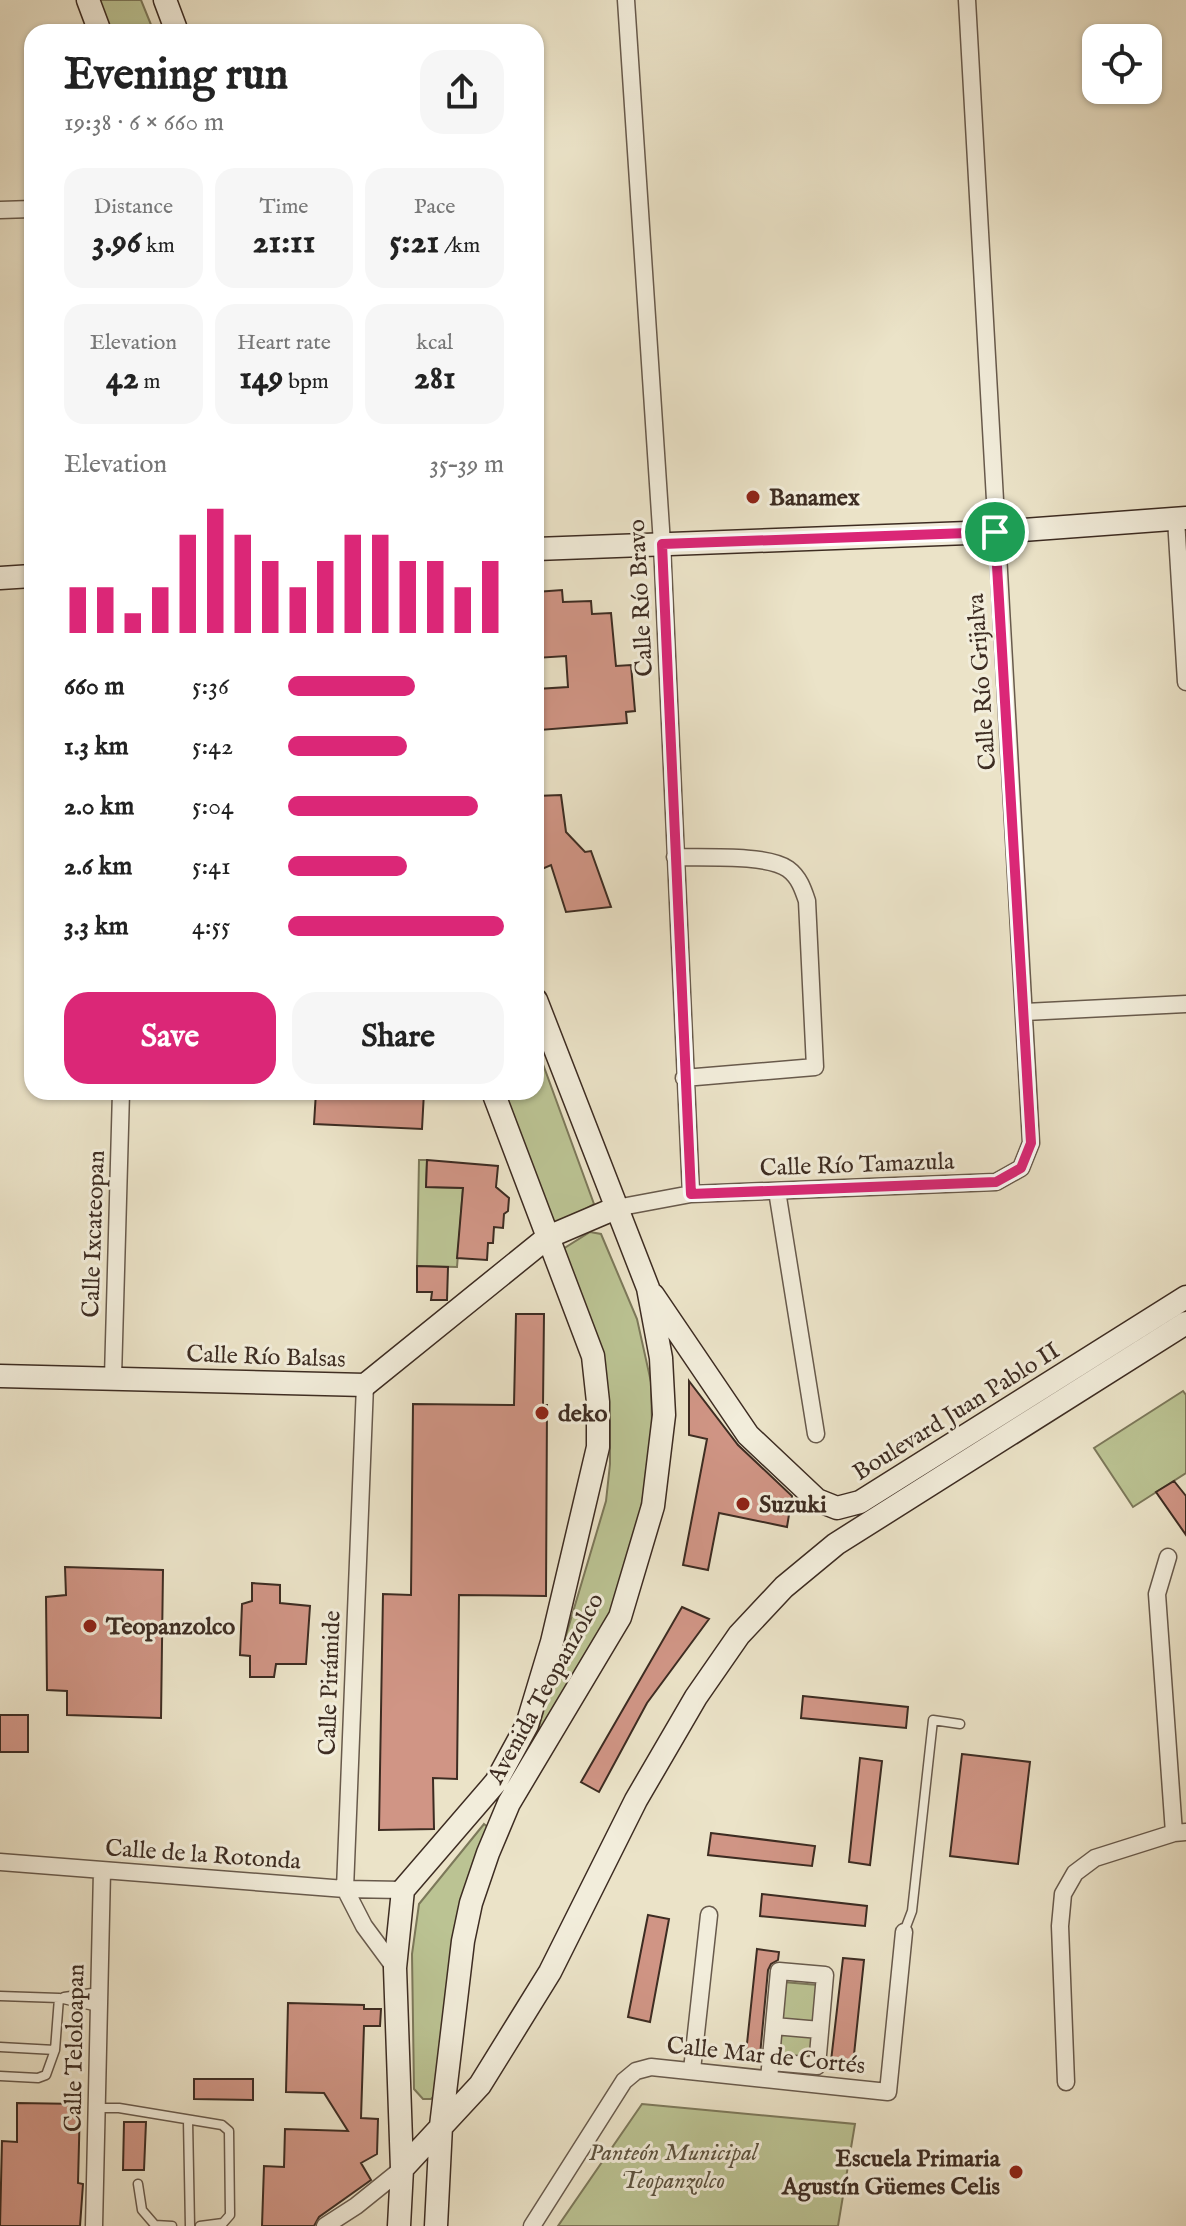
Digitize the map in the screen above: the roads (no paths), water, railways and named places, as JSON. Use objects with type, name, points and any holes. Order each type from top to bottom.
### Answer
[{"type":"street","points":[[88,0],[97,24]]},
{"type":"street","points":[[165,0],[174,24]]},
{"type":"street","name":"Calle Río Bravo","points":[[626,0],[662,544],[691,1194]]},
{"type":"street","name":"Calle Río Grijalva","points":[[967,0],[995,532],[1025,1012],[1031,1143],[1021,1168]]},
{"type":"street","points":[[0,210],[24,209]]},
{"type":"street","points":[[544,549],[995,532],[1181,519],[1186,682]]},
{"type":"street","points":[[0,578],[24,576]]},
{"type":"street","points":[[675,857],[769,862],[787,869],[802,884],[807,901],[815,1067],[684,1078]]},
{"type":"street","points":[[1025,1012],[1186,1004]]},
{"type":"street","name":"Avenida Teopanzolco","points":[[436,2226],[441,2126],[463,1941],[488,1853],[509,1803],[620,1617],[653,1506],[664,1415],[661,1358],[648,1288],[544,1021]]},
{"type":"street","name":"Calle Ixcateopan","points":[[113,1377],[121,1100]]},
{"type":"street","name":"Avenida Teopanzolco","points":[[403,1890],[496,1782],[527,1725],[552,1642],[598,1447],[598,1402],[593,1356],[496,1100]]},
{"type":"street","name":"Calle Río Tamazula","points":[[616,1208],[691,1194],[996,1182],[1021,1168]]},
{"type":"street","points":[[777,1191],[816,1434]]},
{"type":"street","name":"Calle Río Balsas","points":[[0,1376],[365,1385],[548,1237],[616,1208]]},
{"type":"street","name":"Boulevard Juan Pablo II","points":[[648,1288],[748,1435],[817,1500],[837,1508],[860,1502],[1186,1297]]},
{"type":"street","name":"Boulevard Juan Pablo II","points":[[402,2169],[480,2085],[550,1972],[636,1800],[696,1697],[739,1635],[784,1587],[836,1544],[1186,1323]]},
{"type":"street","name":"Calle Pirámide","points":[[365,1385],[345,1889],[364,1926],[395,1968]]},
{"type":"street","points":[[1066,2082],[1060,1926],[1063,1894],[1075,1873],[1095,1858],[1180,1832],[1157,1594],[1168,1557]]},
{"type":"street","name":"Calle de la Rotonda","points":[[0,1862],[345,1889],[403,1890]]},
{"type":"street","name":"Calle Teloloapan","points":[[94,2226],[102,1871]]},
{"type":"street","points":[[399,2226],[402,2169],[395,1968],[403,1890]]},
{"type":"street","points":[[692,2070],[709,1915]]},
{"type":"street","name":"Calle Mar de Cortés","points":[[532,2226],[624,2081],[636,2071],[651,2067],[770,2071],[888,2092],[904,1932]]},
{"type":"street","points":[[779,1971],[825,1975],[820,2030],[817,2066],[770,2071],[779,1971]]},
{"type":"street","points":[[774,2026],[820,2030]]},
{"type":"street","points":[[325,2226],[402,2169]]},
{"type":"lane","points":[[904,1932],[912,1911],[933,1720],[960,1724]]},
{"type":"lane","points":[[0,1996],[99,2000]]},
{"type":"lane","points":[[59,1998],[99,2000]]},
{"type":"lane","points":[[0,2076],[38,2078],[46,2075],[55,2050],[59,1998]]},
{"type":"lane","points":[[0,2047],[55,2050]]},
{"type":"lane","points":[[96,2108],[119,2108],[222,2125],[229,2131],[230,2215],[223,2223],[200,2226]]},
{"type":"lane","points":[[188,2120],[190,2226]]},
{"type":"lane","points":[[138,2184],[142,2210],[155,2225],[172,2226]]},
{"type":"place","name":"Banamex","points":[[753,497]]},
{"type":"place","name":"deko","points":[[542,1413]]},
{"type":"place","name":"Suzuki","points":[[743,1504]]},
{"type":"place","name":"Teopanzolco","points":[[90,1626]]},
{"type":"place","name":"Escuela Primaria Agustín Güemes Celis","points":[[1016,2172]]},
{"type":"park label","name":"Panteón Municipal Teopanzolco","points":[[673,2166]]}]
